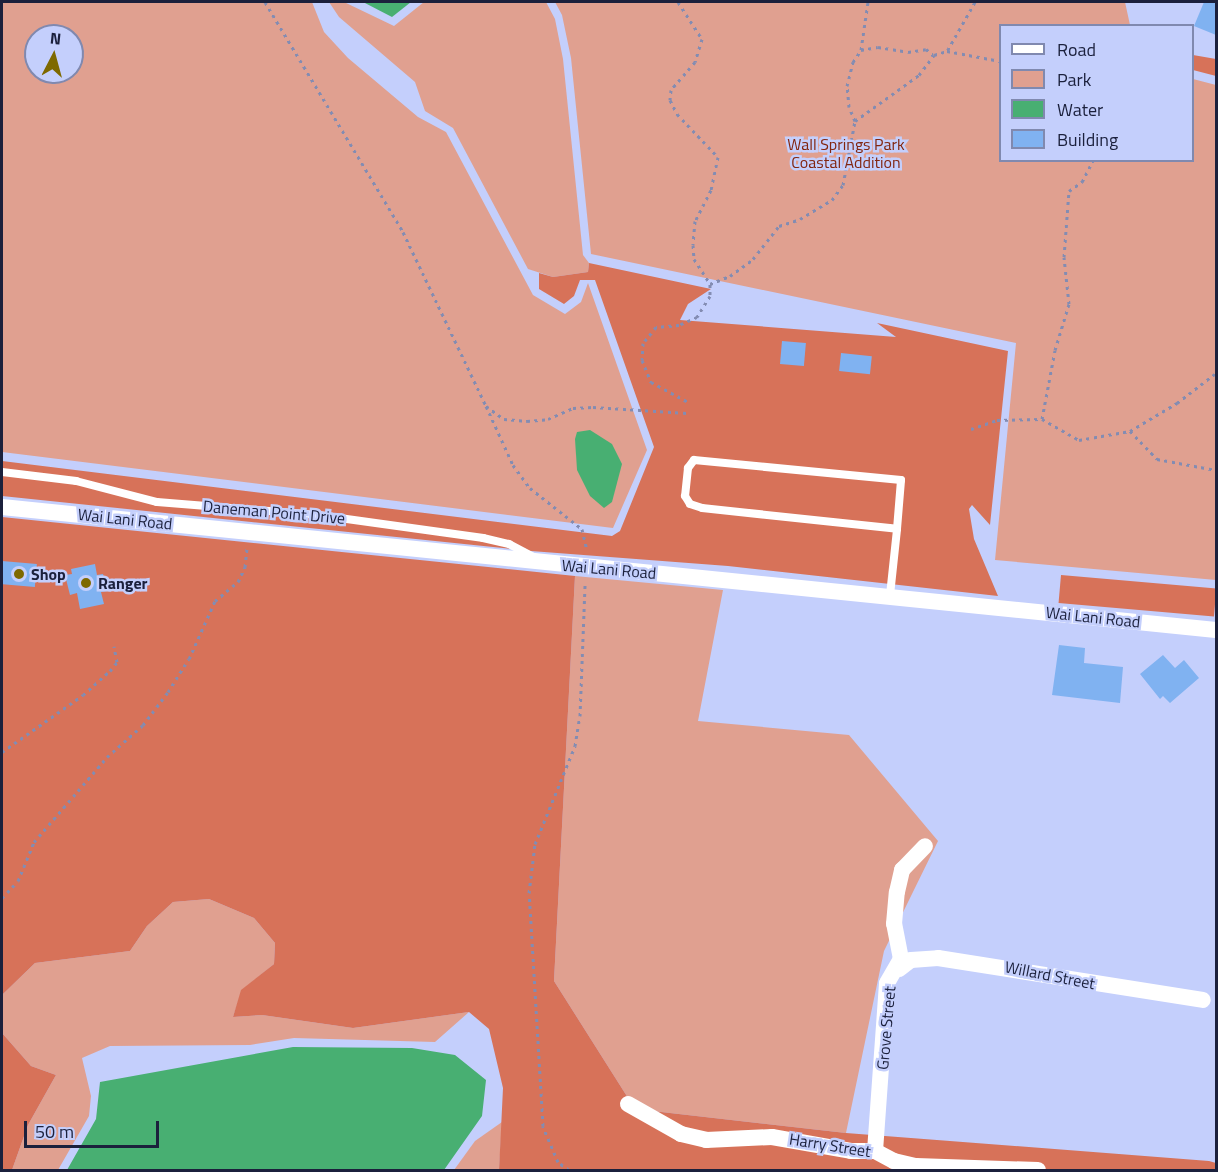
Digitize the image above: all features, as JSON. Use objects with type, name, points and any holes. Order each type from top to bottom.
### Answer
[{"type":"street","name":"Wai Lani Road","points":[[2,507],[1216,630]]},
{"type":"street","name":"Grove Street","points":[[876,1151],[887,984],[899,969],[901,959],[894,924],[897,891],[902,870],[925,846]]},
{"type":"street","name":"Willard Street","points":[[899,969],[911,960],[949,959],[1203,1000]]},
{"type":"street","name":"Harry Street","points":[[628,1104],[681,1134],[706,1140],[772,1137],[851,1151],[876,1151],[894,1161],[916,1166],[1038,1170]]},
{"type":"lane","points":[[890,596],[897,529],[901,480],[694,460],[688,468],[685,496],[690,504],[702,508],[897,529]]},
{"type":"lane","name":"Daneman Point Drive","points":[[2,472],[76,481],[158,502],[318,515],[483,538],[522,549],[543,563]]},
{"type":"path","points":[[265,2],[403,232],[513,465],[530,488],[582,529],[587,545],[580,716],[574,746],[535,844],[529,892],[543,1126],[558,1162],[569,1170]]},
{"type":"path","points":[[678,2],[702,39],[695,62],[671,90],[670,100],[677,114],[718,157],[711,190],[695,221],[693,245],[694,259],[710,284],[710,296],[696,317],[679,325],[656,327],[643,343],[643,368],[651,382],[690,403]]},
{"type":"path","points":[[710,284],[730,276],[753,259],[779,226],[800,219],[832,200],[843,185],[855,121],[849,107],[847,86],[853,62],[861,50],[868,2]]},
{"type":"path","points":[[947,51],[975,2]]},
{"type":"path","points":[[861,50],[878,47],[908,52],[926,49],[934,55]]},
{"type":"path","points":[[855,121],[919,75],[934,55],[947,51],[999,60]]},
{"type":"path","points":[[1042,418],[1054,350],[1069,304],[1064,257],[1069,191],[1082,182],[1092,162]]},
{"type":"path","points":[[971,429],[997,420],[1042,418],[1079,440],[1130,431],[1177,404],[1216,373]]},
{"type":"path","points":[[486,406],[504,419],[527,421],[548,419],[573,408],[593,406],[687,413]]},
{"type":"path","points":[[1130,431],[1157,459],[1216,470]]},
{"type":"path","points":[[2,898],[18,881],[34,842],[52,819],[107,757],[143,725],[168,692],[189,658],[215,601],[238,582],[245,567],[249,532]]},
{"type":"path","points":[[2,752],[83,695],[110,671],[117,662],[114,646]]},
{"type":"green space","points":[[2,2],[312,2],[324,32],[348,58],[418,117],[446,132],[533,295],[565,314],[581,302],[588,283],[647,450],[613,528],[2,452]]},
{"type":"green space","points":[[329,2],[344,2],[394,26],[424,2],[546,2],[555,19],[563,59],[583,255],[589,263],[588,272],[553,277],[528,269],[453,128],[425,111],[415,82],[339,17]]},
{"type":"green space","name":"Wall Springs Park Coastal Addition","points":[[555,2],[1125,2],[1130,24],[999,24],[999,162],[1194,162],[1194,79],[1216,85],[1216,580],[995,560],[1016,343],[591,254],[571,58],[562,15]]},
{"type":"green space","points":[[575,576],[723,590],[698,721],[849,735],[938,841],[884,951],[846,1133],[635,1109],[554,981]]},
{"type":"green space","points":[[209,899],[254,918],[275,943],[274,964],[242,990],[233,1017],[262,1015],[353,1028],[469,1012],[435,1042],[294,1038],[250,1045],[110,1046],[82,1058],[91,1096],[89,1116],[58,1170],[12,1170],[28,1125],[56,1075],[31,1066],[2,1033],[2,995],[35,963],[130,951],[147,926],[173,902]]},
{"type":"green space","points":[[502,1122],[499,1170],[454,1170],[475,1141]]},
{"type":"shaded area","points":[[1194,55],[1216,59],[1216,76],[1194,70]]},
{"type":"shaded area","points":[[589,263],[711,289],[688,304],[680,320],[896,337],[877,323],[1008,351],[990,525],[972,505],[969,509],[974,539],[998,596],[728,566],[531,551],[2,496],[2,461],[612,536],[620,531],[654,447],[595,280],[580,280],[574,296],[564,304],[539,289],[539,273],[553,277],[588,272]]},
{"type":"shaded area","points":[[2,517],[575,576],[554,981],[635,1109],[846,1133],[1209,1161],[1216,1163],[1216,1170],[499,1170],[503,1088],[489,1029],[469,1012],[353,1028],[262,1015],[233,1017],[241,990],[274,964],[275,943],[254,918],[209,899],[173,902],[147,926],[130,951],[35,963],[2,995]]},
{"type":"shaded area","points":[[1061,575],[1216,589],[1214,616],[1059,603]]},
{"type":"shaded area","points":[[2,1033],[31,1066],[56,1075],[28,1125],[12,1170],[2,1170]]},
{"type":"water","points":[[363,2],[411,2],[392,17]]},
{"type":"water","points":[[590,430],[612,444],[622,464],[612,502],[604,508],[590,496],[577,470],[575,439],[577,432]]},
{"type":"water","points":[[293,1047],[412,1048],[455,1055],[486,1080],[482,1116],[444,1170],[67,1170],[96,1119],[100,1082]]},
{"type":"building","points":[[1204,2],[1216,2],[1216,35],[1194,26]]},
{"type":"building","points":[[782,341],[806,343],[804,366],[780,364]]},
{"type":"building","points":[[841,353],[872,356],[870,374],[839,371]]},
{"type":"building","name":"Shop","points":[[2,561],[37,564],[35,587],[2,584]]},
{"type":"building","name":"Ranger","points":[[95,564],[97,575],[103,574],[107,591],[101,592],[104,604],[80,609],[77,593],[70,595],[65,575],[72,574],[71,569]]},
{"type":"building","points":[[1059,645],[1085,648],[1084,663],[1123,667],[1120,703],[1052,695]]},
{"type":"building","points":[[1163,655],[1175,668],[1184,660],[1199,678],[1170,703],[1163,696],[1160,699],[1140,674]]},
{"type":"place","name":"Shop","points":[[19,574]]},
{"type":"place","name":"Ranger","points":[[86,583]]}]
